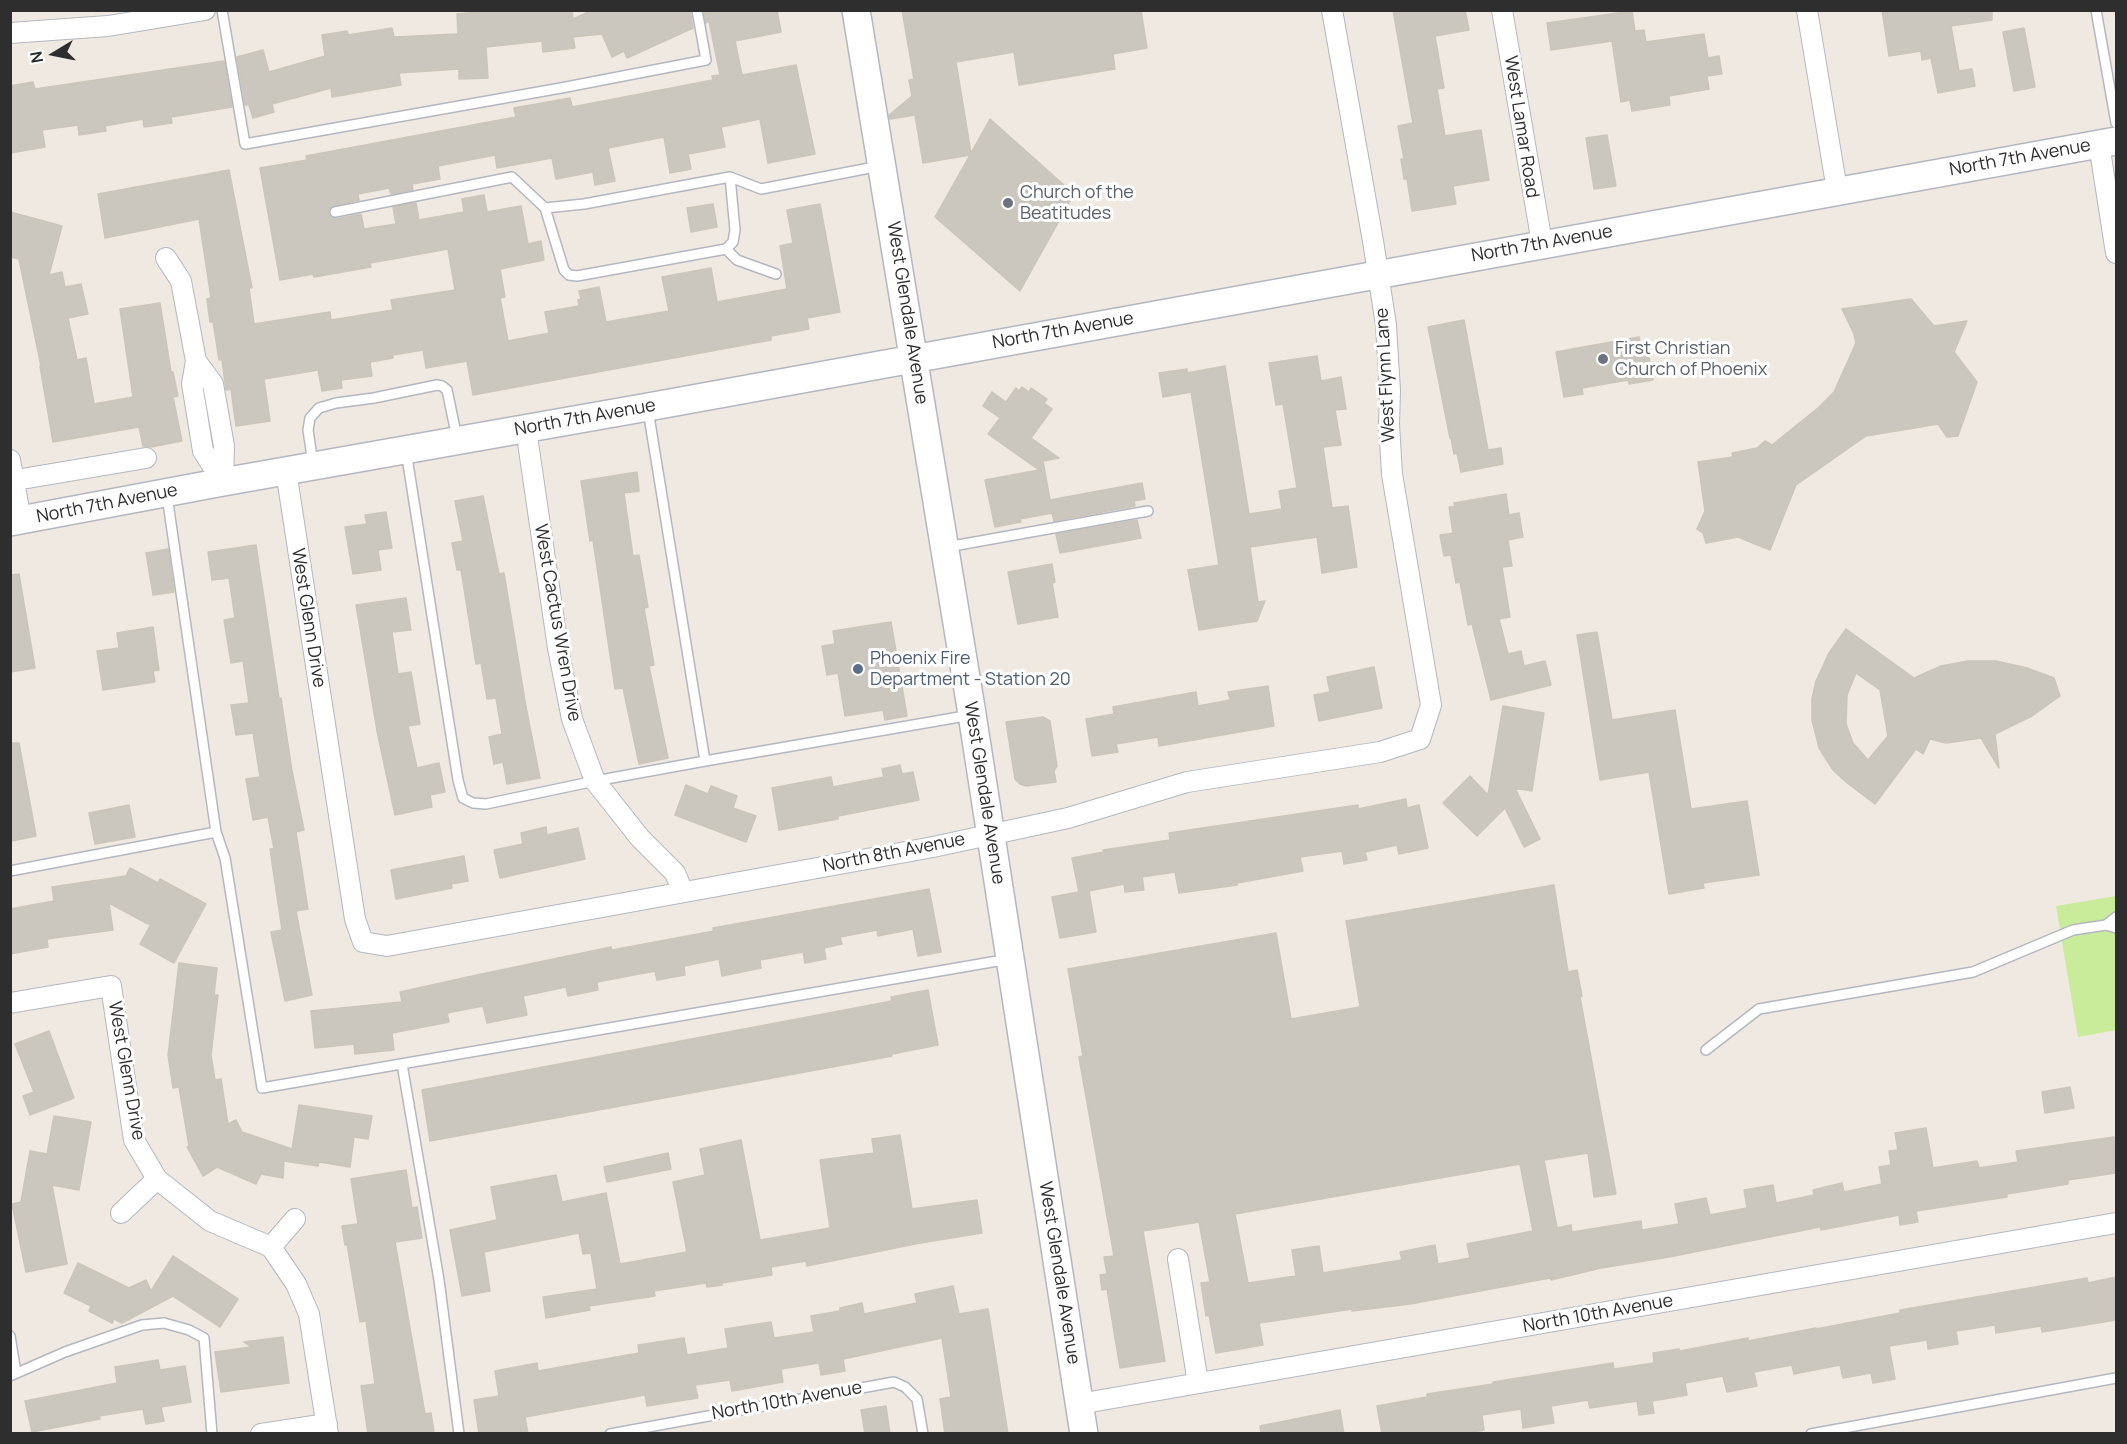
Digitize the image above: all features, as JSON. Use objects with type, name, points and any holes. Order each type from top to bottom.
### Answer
[{"type":"main road","name":"West Glendale Avenue","points":[[856,10],[972,714],[1084,1434]]},
{"type":"main road","name":"North 7th Avenue","points":[[16,521],[2108,142]]},
{"type":"street","points":[[10,33],[108,26],[205,10]]},
{"type":"street","name":"West Flynn Lane","points":[[1332,10],[1386,325],[1392,474],[1431,705],[1420,739]]},
{"type":"street","name":"West Lamar Road","points":[[1502,10],[1542,243]]},
{"type":"street","points":[[1807,10],[1837,190]]},
{"type":"street","points":[[2108,142],[2116,253]]},
{"type":"street","points":[[166,258],[181,281],[196,361],[192,384],[203,451],[223,482]]},
{"type":"street","name":"West Cactus Wren Drive","points":[[526,429],[572,719],[595,781],[640,838],[675,873],[683,892]]},
{"type":"street","points":[[12,481],[146,458]]},
{"type":"street","points":[[10,460],[16,521]]},
{"type":"street","name":"West Glenn Drive","points":[[286,471],[355,919],[363,942]]},
{"type":"street","name":"North 8th Avenue","points":[[363,942],[387,946],[991,835],[1068,818],[1187,782],[1380,752],[1420,739]]},
{"type":"street","name":"West Glenn Drive","points":[[10,1003],[111,986],[134,1140],[157,1179],[210,1221],[271,1247]]},
{"type":"street","points":[[121,1213],[157,1179]]},
{"type":"street","points":[[261,1434],[328,1429],[309,1314],[296,1284],[271,1247],[295,1219]]},
{"type":"street","name":"North 10th Avenue","points":[[1079,1404],[2116,1223]]},
{"type":"street","points":[[1178,1259],[1198,1383]]},
{"type":"lane","points":[[222,10],[245,144],[706,60],[698,10]]},
{"type":"lane","points":[[2096,10],[2116,123]]},
{"type":"lane","points":[[545,208],[584,204],[730,177],[761,189],[882,166]]},
{"type":"lane","points":[[335,212],[512,177],[545,208],[564,270],[569,275],[577,276],[726,249],[733,242],[735,230],[730,177]]},
{"type":"lane","points":[[726,249],[737,260],[776,274]]},
{"type":"lane","points":[[313,466],[308,430],[310,418],[320,408],[336,403],[374,399],[437,385],[442,386],[447,390],[450,400],[457,440]]},
{"type":"lane","points":[[648,407],[705,760]]},
{"type":"lane","points":[[406,449],[456,768],[463,798],[473,803],[486,804],[705,760],[972,714]]},
{"type":"lane","points":[[167,493],[216,832],[225,858],[262,1088],[1010,958]]},
{"type":"lane","points":[[945,548],[1148,511]]},
{"type":"lane","points":[[10,870],[216,832]]},
{"type":"lane","points":[[2106,925],[2116,917]]},
{"type":"lane","points":[[1706,1050],[1759,1009],[1972,972],[2073,930],[2106,925],[2116,928]]},
{"type":"lane","points":[[402,1064],[439,1280],[459,1434]]},
{"type":"lane","points":[[10,1336],[13,1375],[65,1352],[142,1326],[164,1323],[189,1330],[204,1338],[212,1434]]},
{"type":"lane","points":[[1811,1434],[2116,1378]]},
{"type":"lane","name":"North 10th Avenue","points":[[610,1434],[894,1382],[905,1387],[917,1399],[923,1434]]},
{"type":"green space","points":[[2116,896],[2116,1030],[2078,1037],[2056,906]]},
{"type":"building","points":[[501,10],[572,10],[573,19],[593,10],[690,10],[693,28],[627,58],[624,51],[612,57],[602,34],[573,37],[575,48],[543,52],[542,41],[486,47],[488,78],[459,79],[459,69],[399,73],[401,85],[332,97],[331,88],[272,104],[274,112],[253,118],[249,105],[245,105],[237,57],[263,50],[269,72],[325,56],[322,35],[347,31],[348,35],[392,28],[394,37],[458,34],[457,14]]},
{"type":"building","points":[[704,10],[777,10],[781,32],[735,41],[742,75],[796,65],[815,154],[768,163],[760,119],[721,127],[725,147],[688,154],[691,169],[670,173],[664,137],[608,148],[615,181],[595,185],[593,172],[556,179],[552,158],[497,168],[495,155],[438,166],[440,179],[412,184],[413,190],[391,194],[389,188],[358,194],[359,200],[333,206],[329,209],[329,214],[336,219],[361,214],[364,229],[396,224],[393,207],[416,203],[419,220],[464,212],[462,199],[484,195],[487,212],[521,206],[528,244],[541,241],[544,260],[500,269],[505,297],[500,298],[508,341],[549,333],[545,312],[579,306],[578,300],[581,299],[579,291],[599,287],[606,322],[669,311],[662,277],[711,268],[717,302],[787,289],[780,246],[793,243],[787,210],[820,204],[840,312],[807,318],[809,329],[771,336],[771,340],[473,395],[467,361],[426,368],[423,350],[393,355],[393,358],[370,362],[372,376],[341,380],[342,388],[322,391],[318,370],[264,379],[270,421],[236,426],[231,389],[226,390],[222,360],[219,360],[213,322],[210,322],[207,299],[211,298],[199,219],[105,238],[98,194],[229,170],[252,288],[249,288],[254,324],[330,312],[331,320],[393,310],[391,300],[455,290],[448,249],[370,263],[371,267],[314,277],[313,274],[280,280],[260,168],[307,160],[306,156],[516,117],[514,108],[570,98],[572,107],[713,80],[712,76],[720,75],[709,21],[706,23]]},
{"type":"building","points":[[902,10],[1141,10],[1147,48],[1113,54],[1115,69],[1019,85],[1014,52],[956,62],[971,153],[990,119],[1074,194],[1020,291],[935,217],[970,155],[923,163],[915,115],[890,119],[889,115],[912,96],[909,80],[914,79]]},
{"type":"building","points":[[1393,10],[1465,10],[1469,30],[1435,36],[1444,88],[1437,89],[1445,136],[1481,130],[1489,180],[1453,186],[1456,204],[1412,211],[1407,179],[1404,179],[1401,159],[1404,159],[1398,126],[1413,123]]},
{"type":"building","points":[[1882,10],[1992,10],[1992,20],[1951,26],[1959,71],[1972,69],[1975,86],[1938,93],[1931,58],[1922,60],[1921,51],[1889,56]]},
{"type":"building","points":[[1632,11],[1635,31],[1644,30],[1646,42],[1704,34],[1708,58],[1719,56],[1722,74],[1707,76],[1709,89],[1669,96],[1670,105],[1632,111],[1630,100],[1621,102],[1612,41],[1551,50],[1547,23]]},
{"type":"building","points":[[2024,28],[2035,87],[2014,91],[2003,32]]},
{"type":"building","points":[[224,61],[232,107],[171,117],[172,123],[144,127],[143,119],[105,126],[106,131],[79,135],[78,125],[42,130],[45,147],[10,153],[10,86],[33,82],[35,89]]},
{"type":"building","points":[[1607,135],[1616,186],[1594,189],[1586,138]]},
{"type":"building","points":[[713,204],[717,227],[691,232],[687,208]]},
{"type":"building","points":[[10,212],[62,226],[49,275],[62,272],[65,287],[81,284],[88,314],[68,318],[77,360],[86,358],[94,404],[133,397],[120,309],[160,303],[171,372],[173,372],[178,396],[173,397],[182,441],[151,447],[143,446],[139,427],[53,442],[41,366],[19,259],[10,257]]},
{"type":"building","points":[[1911,299],[1934,326],[1967,321],[1954,352],[1977,382],[1958,436],[1947,437],[1938,424],[1866,436],[1796,485],[1770,550],[1738,537],[1706,543],[1703,533],[1697,529],[1705,511],[1698,462],[1733,457],[1732,453],[1757,448],[1765,441],[1772,445],[1834,392],[1856,343],[1842,309]]},
{"type":"building","points":[[1464,320],[1488,450],[1501,448],[1503,464],[1461,472],[1457,453],[1454,454],[1450,438],[1428,327]]},
{"type":"building","name":"First Christian Church of Phoenix","points":[[1639,337],[1640,343],[1646,342],[1653,380],[1629,384],[1628,380],[1582,388],[1583,394],[1564,397],[1556,352]]},
{"type":"building","points":[[1317,356],[1321,381],[1341,377],[1346,409],[1335,410],[1341,445],[1323,447],[1332,508],[1348,506],[1357,567],[1322,573],[1317,537],[1250,547],[1258,602],[1265,601],[1257,621],[1199,630],[1188,570],[1219,565],[1191,392],[1163,397],[1159,373],[1187,369],[1187,373],[1225,366],[1249,514],[1282,509],[1279,491],[1297,488],[1283,404],[1276,405],[1269,363]]},
{"type":"building","points":[[1022,387],[1029,392],[1031,388],[1047,399],[1044,403],[1052,409],[1031,438],[1059,458],[1043,461],[1050,500],[1142,483],[1145,499],[1134,501],[1135,506],[1054,521],[1052,513],[1020,519],[1021,522],[995,527],[985,480],[1039,470],[988,434],[1000,418],[983,406],[992,392],[1006,402],[1016,388],[1019,391]]},
{"type":"building","points":[[637,472],[639,491],[624,493],[633,556],[639,555],[648,607],[644,608],[654,665],[649,666],[668,758],[639,764],[623,688],[615,689],[593,540],[590,541],[581,481]]},
{"type":"building","points":[[1506,494],[1509,515],[1519,513],[1523,537],[1508,540],[1512,566],[1502,567],[1510,617],[1499,619],[1508,654],[1521,651],[1524,666],[1545,661],[1551,685],[1491,700],[1472,624],[1468,625],[1460,582],[1456,583],[1451,555],[1444,556],[1440,535],[1453,533],[1449,507],[1455,507],[1454,503]]},
{"type":"building","points":[[483,496],[499,574],[504,573],[540,778],[507,784],[503,762],[494,764],[489,737],[502,734],[496,698],[487,699],[481,663],[476,664],[461,570],[457,570],[452,543],[463,541],[455,501]]},
{"type":"building","points":[[386,512],[392,548],[378,550],[381,570],[353,574],[345,527],[367,524],[365,515]]},
{"type":"building","points":[[1137,520],[1141,538],[1060,553],[1056,534]]},
{"type":"building","points":[[256,545],[279,698],[281,698],[304,830],[296,832],[308,909],[296,911],[312,995],[285,1001],[271,932],[282,930],[270,849],[274,849],[268,817],[253,820],[246,779],[260,777],[253,733],[236,735],[231,705],[249,703],[243,661],[231,663],[224,620],[235,618],[229,578],[212,580],[208,552]]},
{"type":"building","points":[[168,549],[174,592],[153,595],[146,553]]},
{"type":"building","points":[[1052,564],[1055,582],[1052,583],[1058,617],[1018,624],[1008,572]]},
{"type":"building","points":[[19,574],[35,668],[10,672],[10,575]]},
{"type":"building","points":[[406,598],[411,630],[392,632],[398,674],[411,672],[420,724],[408,726],[417,768],[439,763],[445,792],[430,795],[432,807],[395,815],[377,731],[356,605]]},
{"type":"building","name":"Phoenix Fire Department - Station 20","points":[[891,622],[907,716],[885,720],[883,710],[845,716],[838,673],[827,675],[822,646],[835,644],[833,631]]},
{"type":"building","points":[[153,627],[159,670],[153,671],[155,682],[103,690],[97,651],[119,648],[117,633]]},
{"type":"building","points":[[1846,629],[1914,678],[1941,666],[1968,661],[1996,661],[2027,668],[2054,678],[2060,696],[2032,716],[1995,734],[1999,768],[1981,738],[1946,743],[1930,739],[1923,754],[1916,749],[1875,804],[1833,770],[1819,748],[1812,720],[1812,699],[1816,681],[1829,653]],"holes":[[[1856,673],[1880,690],[1888,736],[1868,760],[1853,743],[1846,724],[1847,695]]]},
{"type":"building","points":[[1597,632],[1612,720],[1675,710],[1691,809],[1747,801],[1759,875],[1703,883],[1704,888],[1669,894],[1649,772],[1600,780],[1577,635]]},
{"type":"building","points":[[1374,667],[1382,708],[1319,721],[1314,695],[1330,692],[1327,677]]},
{"type":"building","points":[[1268,686],[1274,726],[1159,746],[1158,737],[1116,744],[1118,752],[1092,756],[1086,719],[1114,714],[1113,707],[1196,692],[1198,706],[1230,700],[1228,692]]},
{"type":"building","points":[[1503,706],[1544,713],[1532,791],[1515,788],[1540,839],[1524,847],[1505,808],[1477,836],[1443,803],[1470,776],[1488,795]]},
{"type":"building","points":[[1043,717],[1050,721],[1057,766],[1054,771],[1056,782],[1026,786],[1015,779],[1006,722]]},
{"type":"building","points":[[10,743],[19,743],[36,836],[12,841],[10,830]]},
{"type":"building","points":[[900,765],[902,774],[913,772],[919,800],[779,830],[772,788],[831,777],[833,787],[884,777],[882,769]]},
{"type":"building","points":[[686,785],[708,794],[711,786],[737,796],[733,808],[756,816],[746,842],[675,815]]},
{"type":"building","points":[[1406,799],[1407,808],[1419,805],[1428,848],[1399,854],[1397,845],[1365,852],[1367,860],[1344,864],[1342,851],[1300,857],[1303,871],[1237,883],[1237,885],[1179,893],[1175,872],[1142,877],[1144,890],[1125,892],[1124,884],[1089,891],[1096,932],[1060,938],[1052,897],[1079,892],[1072,858],[1104,852],[1103,850],[1170,840],[1169,833],[1358,805],[1358,809]]},
{"type":"building","points":[[129,805],[135,837],[95,844],[89,813]]},
{"type":"building","points":[[546,827],[547,835],[578,828],[585,859],[500,878],[494,850],[523,844],[521,833]]},
{"type":"building","points":[[464,856],[468,881],[451,884],[452,888],[396,899],[391,870]]},
{"type":"building","points":[[130,868],[158,883],[160,879],[206,904],[174,963],[140,944],[151,924],[109,903],[113,930],[47,939],[48,947],[10,954],[10,909],[54,901],[52,887],[126,876]]},
{"type":"building","points":[[1554,885],[1568,972],[1577,970],[1616,1194],[1594,1197],[1588,1153],[1544,1160],[1557,1228],[1571,1225],[1572,1232],[1641,1221],[1642,1230],[1679,1224],[1675,1204],[1706,1198],[1710,1215],[1747,1208],[1744,1190],[1773,1185],[1776,1203],[1814,1195],[1813,1190],[1842,1183],[1844,1192],[1882,1184],[1879,1167],[1891,1165],[1889,1151],[1898,1150],[1895,1133],[1926,1128],[1933,1168],[1977,1161],[1979,1168],[2018,1162],[2016,1151],[2114,1137],[2116,1173],[2068,1180],[2068,1184],[2007,1194],[2007,1197],[1916,1211],[1918,1222],[1900,1225],[1899,1215],[1821,1230],[1820,1227],[1601,1268],[1551,1280],[1550,1278],[1410,1304],[1352,1311],[1352,1309],[1259,1323],[1263,1345],[1216,1353],[1209,1315],[1206,1316],[1201,1283],[1210,1282],[1199,1222],[1143,1231],[1165,1361],[1120,1368],[1107,1289],[1102,1290],[1100,1275],[1107,1274],[1104,1257],[1114,1256],[1079,1057],[1083,1056],[1068,969],[1276,933],[1291,1019],[1360,1007],[1346,921]],"holes":[[[1520,1164],[1533,1231],[1467,1244],[1470,1258],[1438,1264],[1435,1245],[1400,1252],[1402,1260],[1323,1273],[1319,1246],[1292,1250],[1296,1276],[1248,1283],[1235,1214]]]},
{"type":"building","points":[[929,889],[941,952],[918,956],[913,929],[878,936],[877,930],[840,937],[842,944],[824,948],[826,959],[805,963],[803,952],[760,960],[761,968],[722,976],[719,959],[684,966],[685,975],[657,980],[655,971],[597,982],[598,990],[568,996],[566,987],[523,996],[527,1015],[487,1023],[483,1006],[447,1013],[449,1022],[392,1033],[394,1050],[355,1054],[354,1044],[315,1048],[311,1011],[402,1002],[400,992],[477,975],[611,947],[612,950],[714,931],[713,928]]},
{"type":"building","points":[[179,963],[217,968],[214,995],[218,995],[211,1055],[215,1080],[221,1079],[228,1124],[236,1120],[242,1132],[292,1149],[299,1105],[372,1116],[368,1139],[354,1137],[350,1167],[319,1162],[318,1166],[284,1161],[283,1178],[261,1174],[256,1184],[217,1167],[203,1176],[187,1147],[189,1146],[179,1087],[173,1088],[168,1055]]},
{"type":"building","points":[[928,990],[938,1045],[892,1054],[892,1056],[430,1141],[422,1090],[892,1001],[891,997]]},
{"type":"building","points":[[49,1031],[74,1098],[30,1115],[23,1096],[34,1092],[15,1044]]},
{"type":"building","points":[[2070,1087],[2074,1108],[2045,1113],[2042,1092]]},
{"type":"building","points":[[54,1116],[91,1122],[79,1190],[52,1185],[67,1264],[26,1272],[12,1204],[21,1202],[30,1151],[47,1154]]},
{"type":"building","points":[[900,1135],[912,1209],[977,1200],[982,1233],[807,1266],[806,1261],[771,1267],[772,1275],[722,1283],[722,1285],[707,1287],[706,1283],[654,1291],[655,1296],[589,1306],[590,1310],[546,1318],[543,1297],[597,1289],[591,1253],[583,1254],[579,1233],[484,1252],[490,1291],[462,1296],[450,1230],[497,1220],[491,1187],[556,1175],[562,1202],[606,1193],[620,1264],[687,1252],[673,1182],[705,1175],[700,1149],[741,1140],[760,1240],[830,1228],[820,1160],[874,1153],[872,1139]]},
{"type":"building","points":[[668,1153],[671,1169],[607,1182],[604,1167]]},
{"type":"building","points":[[406,1170],[412,1208],[417,1207],[422,1238],[395,1242],[425,1414],[431,1413],[434,1431],[416,1434],[368,1434],[361,1386],[375,1384],[366,1321],[360,1322],[342,1226],[358,1224],[351,1179]]},
{"type":"building","points":[[173,1256],[238,1299],[220,1327],[173,1296],[122,1323],[114,1319],[112,1323],[89,1311],[91,1306],[64,1293],[78,1263],[129,1288],[146,1280],[151,1291]]},
{"type":"building","points":[[2116,1277],[2116,1320],[2042,1332],[2041,1326],[1996,1333],[1995,1325],[1956,1331],[1958,1344],[1928,1349],[1927,1340],[1889,1346],[1895,1379],[1873,1383],[1871,1373],[1843,1378],[1840,1365],[1794,1374],[1792,1365],[1754,1372],[1757,1386],[1727,1392],[1723,1376],[1685,1383],[1687,1395],[1652,1401],[1654,1413],[1639,1415],[1637,1401],[1590,1408],[1588,1400],[1551,1406],[1554,1423],[1523,1428],[1521,1409],[1482,1415],[1484,1430],[1462,1434],[1382,1434],[1377,1406],[1427,1397],[1427,1394],[1613,1363],[1614,1369],[1654,1363],[1653,1353],[1679,1349],[1680,1351],[1748,1338],[1748,1341],[1900,1313],[1900,1310],[2087,1278],[2088,1283]]},
{"type":"building","points":[[953,1286],[959,1314],[988,1309],[1008,1434],[945,1434],[940,1399],[951,1397],[942,1338],[843,1359],[845,1371],[821,1375],[819,1363],[781,1369],[783,1382],[732,1391],[730,1380],[695,1385],[698,1398],[647,1406],[645,1395],[525,1417],[528,1434],[479,1434],[474,1400],[499,1396],[495,1371],[537,1363],[538,1371],[639,1353],[638,1345],[684,1338],[687,1355],[728,1348],[725,1329],[771,1322],[774,1338],[814,1332],[811,1316],[840,1311],[840,1308],[862,1303],[864,1314],[917,1303],[915,1294]]},
{"type":"building","points":[[283,1337],[289,1383],[221,1392],[215,1352],[251,1347],[244,1342]]},
{"type":"building","points":[[158,1360],[160,1370],[185,1366],[191,1402],[161,1407],[164,1421],[146,1424],[143,1409],[99,1416],[100,1419],[32,1432],[25,1401],[117,1383],[115,1367]]},
{"type":"building","points":[[886,1406],[890,1434],[865,1434],[861,1410]]},
{"type":"building","points":[[1340,1410],[1344,1434],[1261,1434],[1260,1426]]},
{"type":"place","name":"Church of the Beatitudes","points":[[1008,203]]},
{"type":"place","name":"First Christian Church of Phoenix","points":[[1603,359]]},
{"type":"place","name":"Phoenix Fire Department - Station 20","points":[[858,669]]}]
